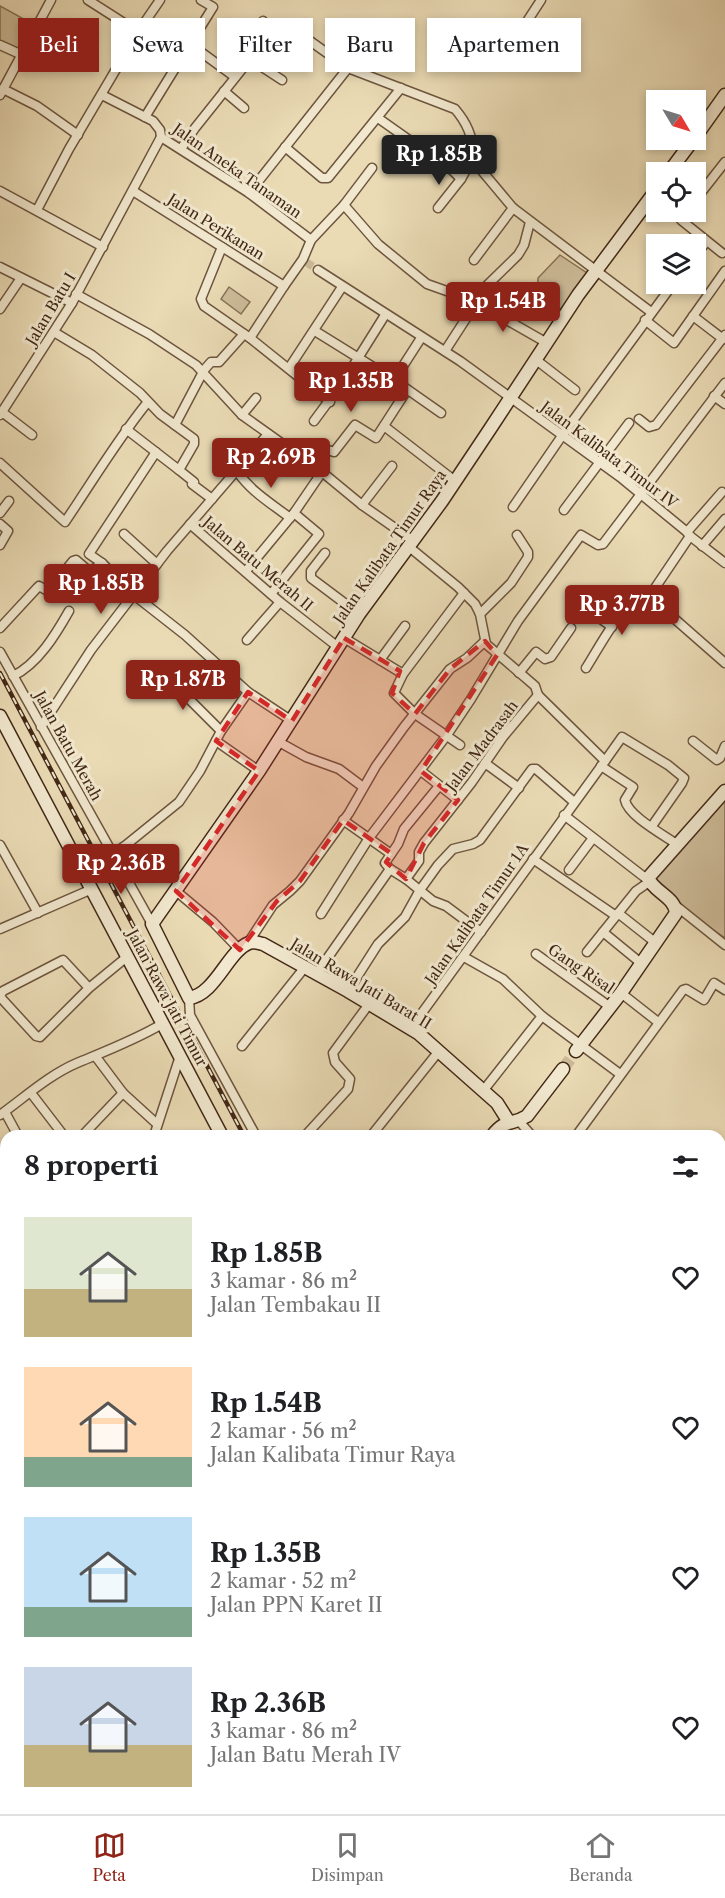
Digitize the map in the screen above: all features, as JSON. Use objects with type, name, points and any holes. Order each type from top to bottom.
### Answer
[{"type":"street","points":[[41,18],[51,0]]},
{"type":"street","points":[[88,0],[116,18]]},
{"type":"street","points":[[148,18],[160,0]]},
{"type":"street","points":[[201,0],[216,4],[205,21]]},
{"type":"street","points":[[529,18],[541,0]]},
{"type":"street","points":[[0,45],[18,53]]},
{"type":"street","points":[[205,55],[235,76]]},
{"type":"street","points":[[18,58],[2,92],[37,106],[78,135]]},
{"type":"street","points":[[37,210],[115,72]]},
{"type":"street","points":[[145,117],[173,72]]},
{"type":"street","points":[[181,149],[239,72]]},
{"type":"street","points":[[270,72],[282,80]]},
{"type":"street","points":[[249,193],[345,72]]},
{"type":"street","points":[[359,72],[455,109],[466,124],[470,133],[472,159],[438,208]]},
{"type":"street","points":[[285,147],[322,178],[328,178],[401,88]]},
{"type":"street","points":[[224,91],[244,108]]},
{"type":"street","name":"Jalan Aneka Tanaman","points":[[102,95],[145,117],[157,126],[161,137],[249,193],[311,240]]},
{"type":"street","points":[[706,124],[723,103]]},
{"type":"street","points":[[378,118],[460,178]]},
{"type":"street","name":"Jalan Batu I","points":[[1,413],[72,303],[161,137]]},
{"type":"street","points":[[472,159],[513,208],[651,312]]},
{"type":"street","points":[[706,186],[725,162]]},
{"type":"street","points":[[175,425],[208,364],[219,362],[247,336],[304,261],[311,240],[344,206],[372,168]]},
{"type":"street","points":[[0,191],[103,247]]},
{"type":"street","name":"Jalan Perikanan","points":[[133,191],[284,286]]},
{"type":"street","name":"Jalan Kalibata Timur Raya","points":[[152,924],[279,742],[359,614],[389,581],[410,543],[455,481],[595,270],[646,203]]},
{"type":"street","points":[[344,206],[378,244],[427,284],[474,302],[547,343]]},
{"type":"street","points":[[474,260],[513,208]]},
{"type":"street","points":[[445,351],[474,302],[518,255],[524,245],[530,222]]},
{"type":"street","points":[[683,222],[697,234]]},
{"type":"street","points":[[706,242],[722,253]]},
{"type":"street","points":[[222,247],[201,299],[204,306],[247,336],[330,402]]},
{"type":"street","points":[[0,267],[72,303]]},
{"type":"street","name":"Jalan Kalibata Timur IV","points":[[318,270],[421,338],[445,351],[642,494],[725,563]]},
{"type":"street","points":[[645,320],[674,343],[724,274]]},
{"type":"street","points":[[0,309],[21,278]]},
{"type":"street","points":[[289,368],[342,287]]},
{"type":"street","points":[[76,294],[149,334],[196,365],[242,415],[322,472],[410,543],[475,604],[480,614],[485,641],[467,658],[450,669],[387,750],[343,820],[300,881],[273,905],[244,947],[204,992],[189,998]]},
{"type":"street","points":[[513,507],[665,294]]},
{"type":"street","points":[[314,421],[330,402],[385,315]]},
{"type":"street","points":[[639,420],[650,428],[656,425],[724,337],[693,316]]},
{"type":"street","points":[[315,331],[394,380],[441,413]]},
{"type":"street","points":[[54,332],[92,355],[195,441],[179,470]]},
{"type":"street","points":[[394,380],[421,338]]},
{"type":"street","points":[[536,359],[575,390]]},
{"type":"street","points":[[322,369],[345,379]]},
{"type":"street","points":[[321,914],[369,838],[447,735],[518,621],[581,534],[598,545],[603,544],[725,383]]},
{"type":"street","points":[[312,465],[325,449],[334,452],[355,425],[376,438],[407,390]]},
{"type":"street","points":[[714,396],[725,404]]},
{"type":"street","points":[[242,415],[256,398]]},
{"type":"street","points":[[0,463],[65,522],[126,429],[147,403]]},
{"type":"street","points":[[1,413],[32,435]]},
{"type":"street","points":[[564,510],[629,423]]},
{"type":"street","points":[[384,426],[455,481]]},
{"type":"street","points":[[126,429],[194,482],[192,484],[212,499]]},
{"type":"street","points":[[41,727],[91,650],[157,564],[268,434]]},
{"type":"street","points":[[156,452],[89,554],[248,692],[292,721]]},
{"type":"street","points":[[362,505],[392,466]]},
{"type":"street","points":[[237,471],[255,493],[320,534],[271,594]]},
{"type":"street","points":[[246,571],[292,516],[322,472]]},
{"type":"street","points":[[586,668],[612,627],[633,603],[651,595],[688,534],[722,492]]},
{"type":"street","points":[[0,513],[9,501]]},
{"type":"street","points":[[702,546],[725,519]]},
{"type":"street","points":[[0,524],[8,531],[0,545]]},
{"type":"street","name":"Jalan Batu Merah II","points":[[190,524],[280,602],[341,643],[380,660],[403,674]]},
{"type":"street","points":[[124,534],[157,564]]},
{"type":"street","points":[[480,614],[511,583],[528,557],[528,552],[517,535]]},
{"type":"street","points":[[325,553],[311,571],[311,578],[359,614]]},
{"type":"street","points":[[0,628],[37,588],[46,590],[51,588],[73,561],[90,572],[102,563]]},
{"type":"street","points":[[460,745],[415,714],[394,693],[403,674],[464,593]]},
{"type":"street","points":[[651,595],[654,603],[725,663]]},
{"type":"street","points":[[247,640],[280,602]]},
{"type":"street","points":[[586,608],[612,627]]},
{"type":"street","points":[[14,676],[31,665],[69,611]]},
{"type":"street","points":[[380,660],[405,626]]},
{"type":"street","points":[[519,673],[536,652],[545,659],[551,657],[571,628]]},
{"type":"street","name":"Jalan Madrasah","points":[[406,879],[418,861],[419,852],[424,843],[458,800],[503,736],[538,695],[535,686],[497,655],[485,641]]},
{"type":"street","name":"Jalan Batu Merah","points":[[0,652],[152,924]]},
{"type":"street","points":[[162,672],[221,731]]},
{"type":"street","points":[[113,854],[179,802],[200,771],[221,731],[248,692]]},
{"type":"street","points":[[538,695],[603,763],[632,784],[632,790],[625,800],[626,805],[635,815],[678,845]]},
{"type":"street","name":"Jalan Rawa Jati Timur","points":[[0,716],[219,1130]]},
{"type":"street","name":"Jalan Kalibata Timur 1A","points":[[411,1028],[622,737],[668,765],[684,778],[652,826]]},
{"type":"street","points":[[216,741],[259,771]]},
{"type":"street","points":[[693,741],[717,760],[725,746]]},
{"type":"street","points":[[279,742],[306,757],[339,769],[363,787]]},
{"type":"street","points":[[485,763],[519,788]]},
{"type":"street","points":[[348,991],[378,944],[405,917],[420,890],[449,853],[480,840],[531,770],[535,768],[574,802]]},
{"type":"street","points":[[421,771],[458,800]]},
{"type":"street","points":[[439,786],[410,820],[386,863],[390,869],[433,901],[446,906],[481,932]]},
{"type":"street","points":[[587,952],[636,891],[649,881],[725,791]]},
{"type":"street","points":[[564,815],[649,881],[725,945]]},
{"type":"street","points":[[343,820],[391,854]]},
{"type":"street","points":[[569,870],[592,838]]},
{"type":"street","points":[[0,845],[38,913]]},
{"type":"street","points":[[533,859],[656,943]]},
{"type":"street","points":[[317,973],[390,869]]},
{"type":"street","points":[[0,928],[92,889]]},
{"type":"street","points":[[176,891],[244,947]]},
{"type":"street","points":[[579,1047],[642,964],[676,913],[675,905]]},
{"type":"street","points":[[152,924],[189,998],[190,1015],[253,1130]]},
{"type":"street","points":[[603,932],[642,964]]},
{"type":"street","name":"Jalan Rawa Jati Barat II","points":[[244,947],[263,944],[411,1028],[514,1121]]},
{"type":"street","name":"Gang Risal","points":[[536,954],[606,1004],[612,1005]]},
{"type":"street","points":[[89,988],[63,960],[3,991],[0,995],[36,1036],[40,1037],[89,988],[128,956]]},
{"type":"street","points":[[464,957],[503,979],[579,1047],[620,1074]]},
{"type":"street","points":[[242,1046],[305,967]]},
{"type":"street","points":[[580,1130],[683,990],[686,989],[704,1000],[714,983],[725,990]]},
{"type":"street","points":[[621,993],[658,1022]]},
{"type":"street","points":[[310,1130],[348,1089],[350,1079],[332,1056],[369,1004]]},
{"type":"street","points":[[483,1091],[542,1016]]},
{"type":"street","points":[[14,1130],[2,1113],[60,1072],[162,1024]]},
{"type":"street","points":[[376,1130],[439,1051]]},
{"type":"street","points":[[156,1130],[180,1056]]},
{"type":"street","points":[[96,1057],[123,1093],[157,1124]]},
{"type":"street","points":[[497,1130],[502,1125],[531,1113],[563,1069]]},
{"type":"street","points":[[31,1093],[59,1130]]},
{"type":"street","points":[[88,1130],[123,1093]]},
{"type":"street","points":[[514,1121],[525,1130]]},
{"type":"highlighted area","points":[[344,638],[400,671],[392,693],[415,714],[450,669],[485,641],[497,655],[421,771],[458,800],[424,843],[406,879],[386,862],[392,854],[343,820],[300,881],[277,901],[240,950],[176,891],[259,771],[216,741],[248,692],[292,721]]},
{"type":"shaded area","points":[[0,6],[22,18],[18,18],[17,50],[0,41]]},
{"type":"shaded area","points":[[560,255],[587,273],[557,316],[537,300],[538,278]]},
{"type":"shaded area","points":[[229,287],[250,302],[241,314],[221,299]]},
{"type":"shaded area","points":[[725,792],[725,938],[675,905],[650,876]]},
{"type":"tunnel","points":[[306,262],[318,270]]},
{"type":"tunnel","points":[[563,1069],[576,1051]]},
{"type":"railway","points":[[0,673],[241,1130]]}]
